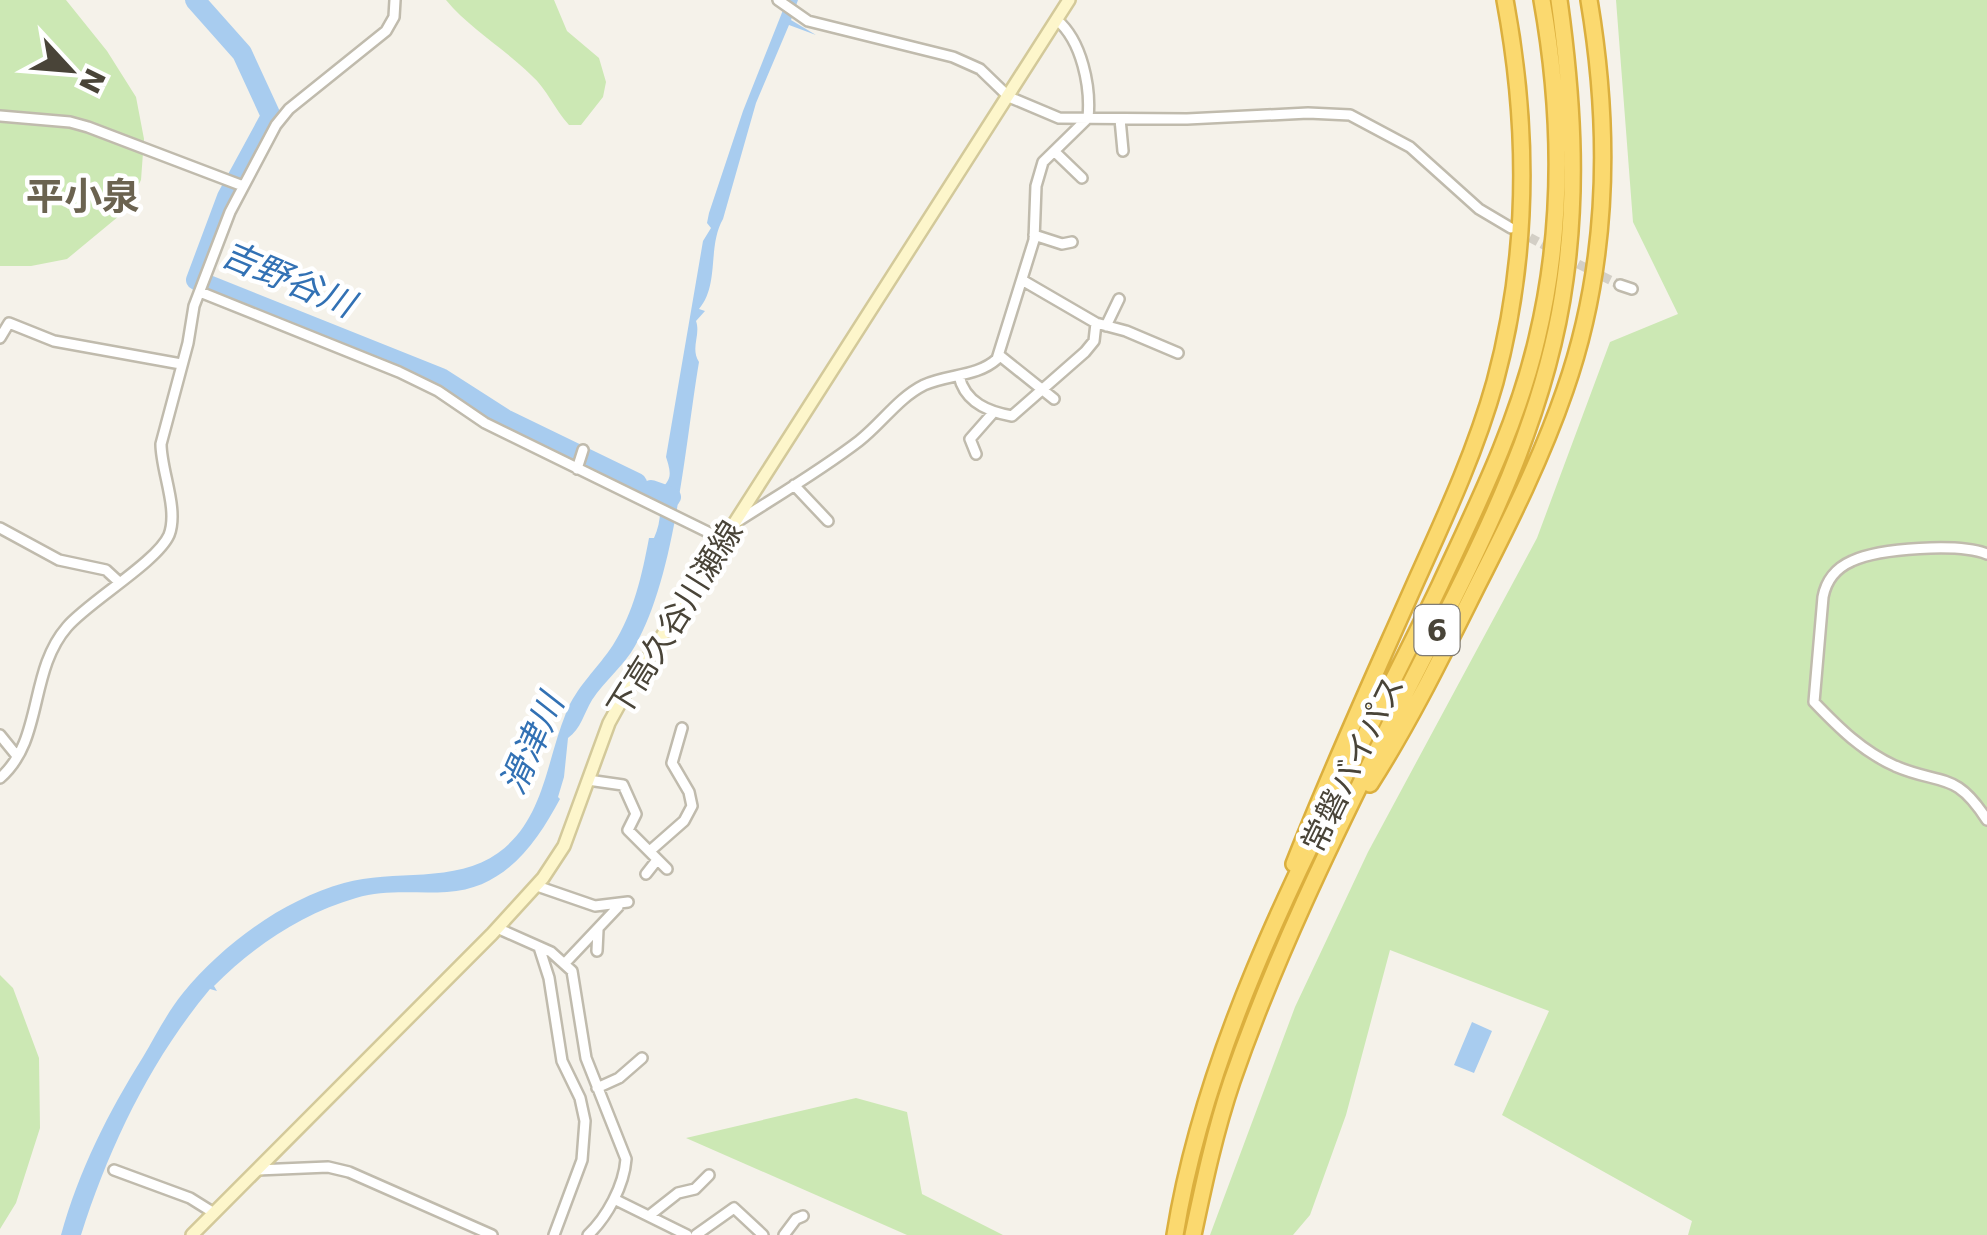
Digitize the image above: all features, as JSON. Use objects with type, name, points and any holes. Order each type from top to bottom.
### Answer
[{"type":"highway","points":[[1271,934],[1335,760],[1457,488],[1495,382],[1514,292],[1523,187],[1518,83],[1505,0]]},
{"type":"highway","name":"常磐バイパス","points":[[1175,1235],[1192,1154],[1216,1071],[1271,934],[1483,492],[1528,373],[1546,295],[1557,194],[1556,102],[1542,0]]},
{"type":"highway","name":"常磐バイパス","points":[[1192,1235],[1209,1159],[1233,1080],[1331,844],[1500,500],[1529,428],[1565,282],[1574,136],[1558,0]]},
{"type":"highway","points":[[1331,844],[1402,735],[1531,476],[1566,388],[1591,292],[1603,191],[1602,87],[1590,0]]},
{"type":"main road","name":"下高久谷川瀬線","points":[[192,1235],[537,886],[564,846],[609,723],[625,694],[1069,0]]},
{"type":"street","points":[[0,778],[26,742],[44,662],[67,627],[169,535],[171,504],[161,444],[202,286],[237,184],[282,116],[386,31],[394,17],[395,0]]},
{"type":"street","points":[[778,0],[805,19],[953,57],[980,69],[1008,96],[1059,118],[1350,115],[1410,147],[1479,209],[1511,228]]},
{"type":"street","points":[[734,524],[852,447],[894,407],[926,384],[988,367],[999,355],[1034,234],[1036,186],[1043,162],[1088,118],[1090,97],[1080,60],[1066,28],[1056,20]]},
{"type":"street","points":[[0,116],[88,127],[237,184]]},
{"type":"street","points":[[1120,118],[1123,151]]},
{"type":"street","points":[[1054,151],[1082,178]]},
{"type":"street","points":[[1034,234],[1062,244],[1072,242]]},
{"type":"street","points":[[1022,280],[1101,325],[1178,354]]},
{"type":"street","points":[[1620,284],[1632,289]]},
{"type":"street","points":[[202,286],[410,377],[485,423],[724,540]]},
{"type":"street","points":[[1012,416],[1094,341],[1120,299]]},
{"type":"street","points":[[0,338],[9,323],[54,340],[181,364]]},
{"type":"street","points":[[999,355],[1054,400]]},
{"type":"street","points":[[959,376],[966,392],[992,414],[1012,416],[1023,424]]},
{"type":"street","points":[[976,454],[970,440],[992,414]]},
{"type":"street","points":[[578,466],[583,451]]},
{"type":"street","points":[[794,485],[828,521]]},
{"type":"street","points":[[0,528],[58,560],[106,570],[119,582]]},
{"type":"street","points":[[1987,554],[1888,551],[1852,561],[1837,571],[1826,584],[1823,597],[1814,702],[1851,740],[1896,766],[1948,781],[1972,796],[1987,820]]},
{"type":"street","points":[[646,874],[654,855],[692,806],[689,792],[672,763],[682,728]]},
{"type":"street","points":[[0,735],[17,756]]},
{"type":"street","points":[[588,780],[623,785],[636,814],[628,830],[668,869]]},
{"type":"street","points":[[537,886],[595,906],[624,903],[566,962]]},
{"type":"street","points":[[597,951],[598,927]]},
{"type":"street","points":[[497,928],[566,962],[574,979],[583,1048],[626,1160],[625,1174],[614,1199],[588,1235]]},
{"type":"street","points":[[539,947],[549,978],[562,1061],[580,1098],[585,1120],[582,1160],[554,1235]]},
{"type":"street","points":[[597,1088],[619,1078],[642,1058]]},
{"type":"street","points":[[257,1170],[328,1167],[349,1172],[492,1235]]},
{"type":"street","points":[[114,1170],[190,1198],[214,1213]]},
{"type":"street","points":[[650,1215],[709,1175]]},
{"type":"street","points":[[689,1191],[698,1203]]},
{"type":"street","points":[[614,1199],[687,1235]]},
{"type":"street","points":[[696,1235],[734,1208],[763,1235]]},
{"type":"street","points":[[784,1235],[803,1216]]},
{"type":"green space","points":[[0,0],[66,0],[107,51],[136,97],[144,139],[141,180],[125,211],[67,259],[31,266],[0,266]]},
{"type":"green space","points":[[446,0],[554,0],[567,31],[599,58],[606,82],[603,97],[581,125],[569,125],[537,81]]},
{"type":"green space","points":[[1616,0],[1987,0],[1987,1235],[1688,1235],[1692,1221],[1502,1115],[1549,1011],[1390,950],[1346,1115],[1310,1215],[1293,1235],[1210,1235],[1295,1007],[1368,852],[1537,538],[1610,342],[1678,314],[1633,222]]},
{"type":"green space","points":[[0,975],[13,988],[39,1058],[40,1128],[16,1203],[0,1229]]},
{"type":"green space","points":[[856,1098],[907,1112],[922,1194],[1003,1235],[907,1235],[686,1138]]},
{"type":"water","points":[[787,0],[798,0],[791,20],[816,35],[789,25],[756,103],[718,230],[712,277],[699,309],[705,311],[696,321],[695,352],[699,362],[677,508],[660,583],[635,646],[597,693],[568,738],[560,799],[551,816],[516,861],[485,883],[447,892],[356,898],[297,922],[245,958],[214,986],[217,991],[210,989],[150,1075],[118,1137],[81,1235],[61,1235],[86,1165],[118,1099],[183,993],[235,941],[299,900],[344,883],[444,872],[481,863],[513,840],[525,824],[542,789],[570,704],[613,645],[626,620],[649,538],[656,533],[658,495],[670,475],[666,457],[703,241],[711,228],[707,223],[709,213],[743,111]]},
{"type":"water","points":[[1472,1022],[1492,1031],[1474,1073],[1454,1065]]},
{"type":"waterway","name":"吉野谷川","points":[[195,0],[242,53],[271,116],[227,197],[196,280],[441,378],[505,419],[637,483]]},
{"type":"waterway","name":"吉野谷川","points":[[651,490],[671,497]]},
{"type":"tunnel","points":[[1518,231],[1553,250]]},
{"type":"tunnel","points":[[1566,258],[1620,285]]},
{"type":"district","name":"平小泉","points":[[83,197]]},
{"type":"water label","name":"滑津川","points":[[532,744]]}]
